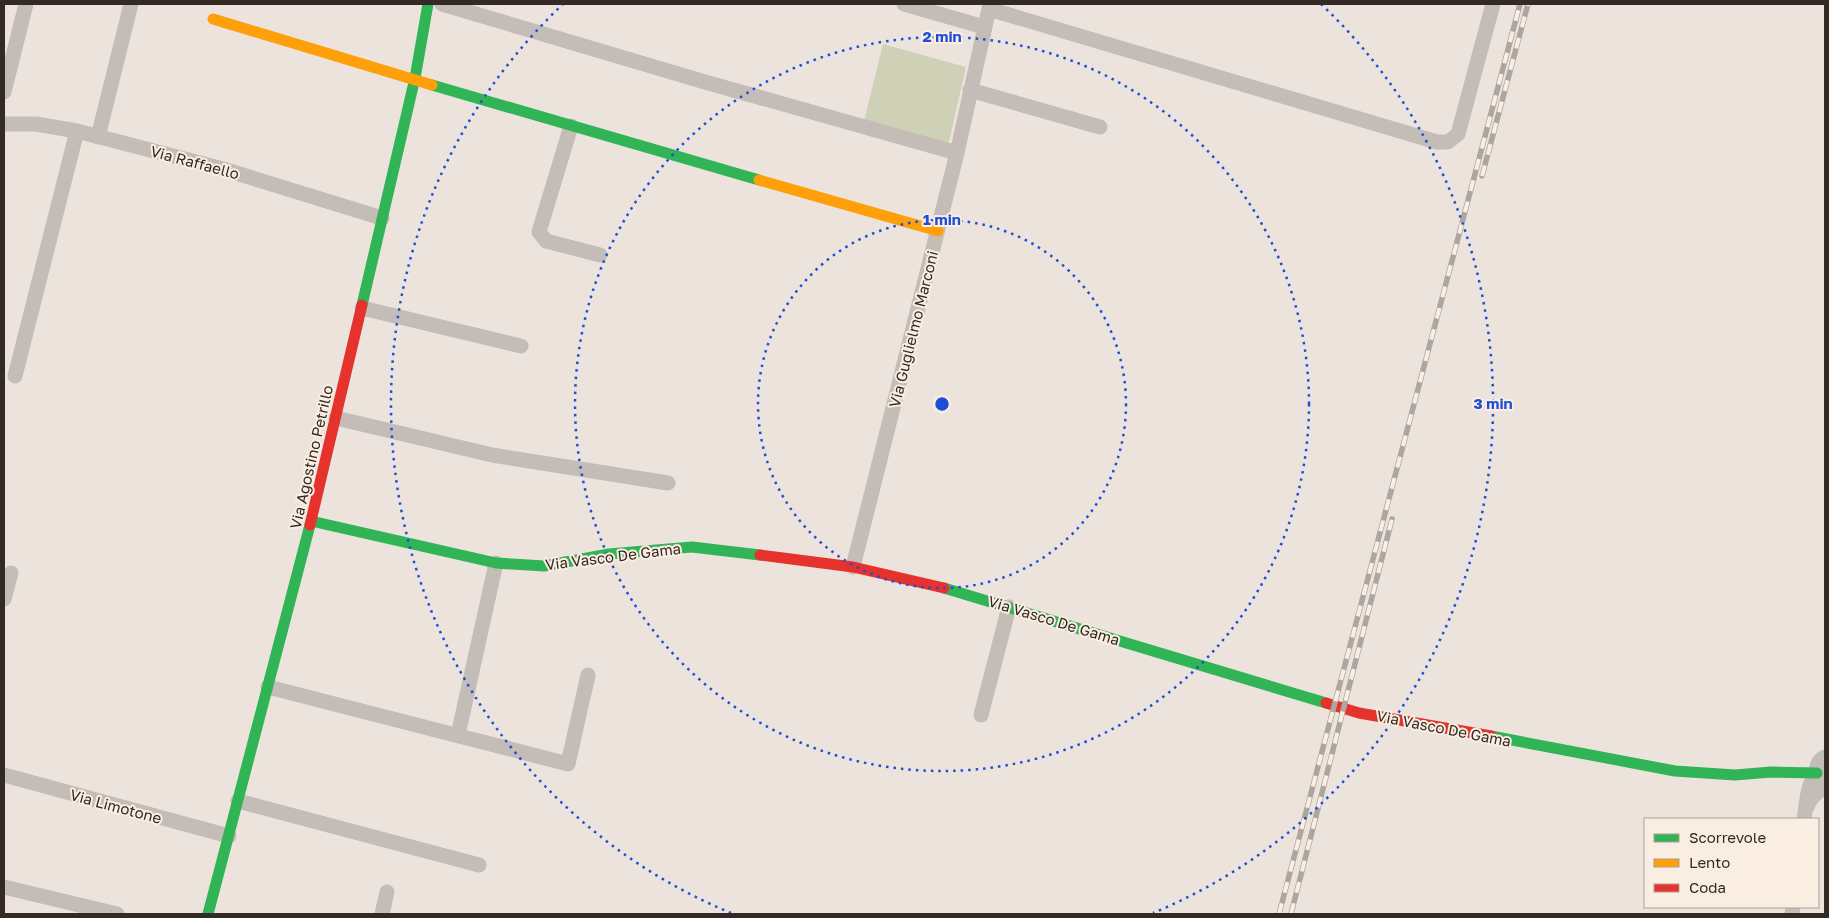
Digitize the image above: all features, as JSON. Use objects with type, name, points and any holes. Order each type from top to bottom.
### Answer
[{"type":"street","points":[[4,92],[26,4]]},
{"type":"street","points":[[98,137],[131,4]]},
{"type":"street","name":"Via Agostino Petrillo","points":[[208,914],[311,521],[336,418],[415,78],[428,4]]},
{"type":"street","points":[[442,4],[705,82],[957,153]]},
{"type":"street","points":[[904,4],[984,27]]},
{"type":"street","points":[[989,6],[1438,142],[1448,142],[1458,134],[1493,4]]},
{"type":"street","name":"Via Guglielmo Marconi","points":[[853,567],[957,153],[989,6]]},
{"type":"street","points":[[213,19],[571,126],[938,231]]},
{"type":"street","points":[[970,90],[1100,127]]},
{"type":"street","name":"Via Raffaello","points":[[4,124],[36,124],[77,131],[223,169],[382,218]]},
{"type":"street","points":[[571,126],[539,232],[546,241],[600,256]]},
{"type":"street","points":[[15,376],[77,131]]},
{"type":"street","points":[[362,308],[521,346]]},
{"type":"street","points":[[336,418],[492,455],[668,483]]},
{"type":"street","name":"Via Vasco De Gama","points":[[311,521],[496,563],[544,566],[610,554],[692,547],[853,567],[929,583],[1359,713],[1675,771],[1735,775],[1791,772],[1804,769],[1822,772]]},
{"type":"street","points":[[458,735],[496,563]]},
{"type":"street","points":[[4,599],[11,573]]},
{"type":"street","points":[[980,715],[1009,607]]},
{"type":"street","points":[[268,687],[568,764],[588,675]]},
{"type":"street","points":[[1805,815],[1806,797],[1810,785],[1822,772]]},
{"type":"street","name":"Via Limotone","points":[[4,776],[229,836]]},
{"type":"street","points":[[238,801],[479,865]]},
{"type":"street","points":[[4,887],[117,914]]},
{"type":"street","points":[[382,914],[387,892]]},
{"type":"green space","points":[[883,44],[966,67],[948,146],[864,121]]},
{"type":"railway","points":[[1279,914],[1520,4]]},
{"type":"railway","points":[[1482,176],[1528,4]]},
{"type":"railway","points":[[1291,914],[1392,519]]},
{"type":"traffic: fast","points":[[362,305],[415,78],[428,4]]},
{"type":"traffic: fast","points":[[432,85],[759,180]]},
{"type":"traffic: fast","points":[[311,521],[496,563],[544,566],[609,554],[692,547],[760,555]]},
{"type":"traffic: fast","points":[[208,914],[310,525]]},
{"type":"traffic: fast","points":[[944,588],[1326,703]]},
{"type":"traffic: fast","points":[[1491,736],[1675,771],[1735,775],[1771,772],[1817,773]]},
{"type":"traffic: slow","points":[[213,19],[432,85]]},
{"type":"traffic: slow","points":[[759,180],[938,231]]},
{"type":"traffic: jam","points":[[310,525],[362,305]]},
{"type":"traffic: jam","points":[[760,555],[853,567],[944,588]]},
{"type":"traffic: jam","points":[[1326,703],[1359,713],[1491,736]]}]
